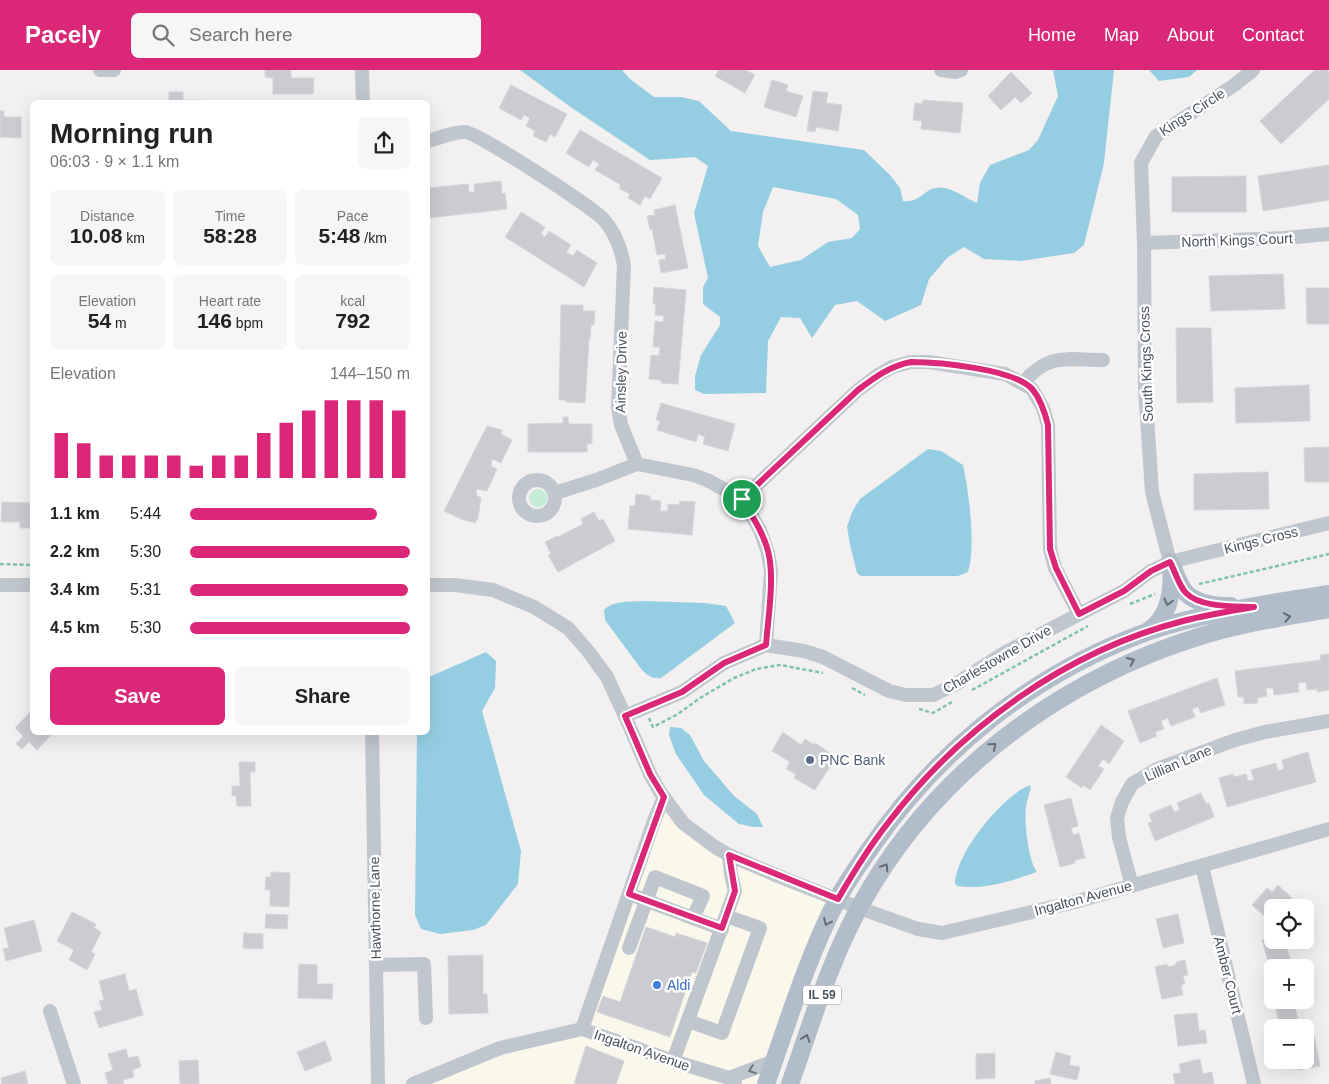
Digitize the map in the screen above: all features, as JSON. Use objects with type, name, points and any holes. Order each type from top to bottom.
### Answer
[{"type":"main road","points":[[1170,562],[1186,593],[1196,600],[1225,606],[1254,607]]},
{"type":"main road","points":[[1144,633],[1154,627],[1168,605],[1172,584],[1170,562]]},
{"type":"main road","name":"IL 59","points":[[766,1084],[804,974],[838,899],[857,866],[893,817],[935,769],[976,730],[1015,700],[1046,680],[1109,647],[1144,633],[1182,621],[1329,594]]},
{"type":"main road","name":"IL 59","points":[[790,1084],[828,978],[859,908],[898,847],[964,771],[999,741],[1038,712],[1093,679],[1136,659],[1201,636],[1231,628],[1329,609]]},
{"type":"street","points":[[100,70],[114,70]]},
{"type":"street","points":[[362,70],[363,100]]},
{"type":"street","points":[[941,70],[955,72],[961,70]]},
{"type":"street","name":"Kings Circle","points":[[1141,163],[1156,136],[1218,96],[1253,70]]},
{"type":"street","name":"Ainsley Drive","points":[[430,140],[466,132],[475,135],[501,150],[604,219],[620,246],[624,265],[618,407],[621,425],[637,464]]},
{"type":"street","name":"South Kings Cross","points":[[1141,163],[1144,243],[1145,388],[1152,492],[1170,562]]},
{"type":"street","name":"North Kings Court","points":[[1144,243],[1286,238],[1329,234]]},
{"type":"street","points":[[1023,383],[1035,370],[1053,360],[1103,360]]},
{"type":"street","points":[[742,499],[858,390],[892,367],[911,362],[929,362],[1005,374],[1032,389],[1046,415],[1048,425],[1050,549],[1056,568],[1079,614]]},
{"type":"street","points":[[555,493],[637,464],[700,478],[742,499],[760,530],[768,553],[771,571],[766,645],[724,663],[682,692],[625,716]]},
{"type":"street","name":"Kings Cross","points":[[1170,562],[1329,523]]},
{"type":"street","name":"Charlestowne Drive","points":[[766,645],[804,651],[823,658],[889,691],[906,695],[933,695],[954,685],[1006,652],[1124,591],[1151,571],[1170,562]]},
{"type":"street","points":[[0,585],[30,585]]},
{"type":"street","name":"Ingalton Avenue","points":[[430,586],[455,585],[493,590],[534,607],[568,628],[607,677],[650,774],[683,823],[729,855],[859,908],[918,928],[942,933],[1075,902],[1329,829]]},
{"type":"street","name":"Lillian Lane","points":[[1132,886],[1119,837],[1118,818],[1122,802],[1132,784],[1157,769],[1235,740],[1264,732],[1329,721]]},
{"type":"street","name":"Hawthorne Lane","points":[[372,735],[378,1084]]},
{"type":"street","points":[[582,1029],[664,797]]},
{"type":"street","points":[[673,1061],[735,891],[729,855]]},
{"type":"street","name":"Amber Court","points":[[1202,866],[1254,1084]]},
{"type":"street","points":[[629,948],[655,878],[702,896],[693,918]]},
{"type":"street","points":[[629,894],[693,918],[760,928],[722,1033],[688,1021]]},
{"type":"street","points":[[376,965],[424,964],[426,1018]]},
{"type":"street","points":[[50,1011],[74,1084]]},
{"type":"street","name":"Ingalton Avenue","points":[[413,1084],[500,1048],[582,1029],[732,1081],[774,1061]]},
{"type":"path","points":[[0,564],[30,565]]},
{"type":"shaded area","points":[[660,792],[683,823],[760,867],[837,900],[771,1084],[421,1084],[582,1029]]},
{"type":"green space","points":[[538,489],[544,492],[547,498],[544,504],[538,507],[532,504],[529,498],[532,492]]},
{"type":"water","points":[[520,70],[622,70],[630,79],[654,97],[681,97],[699,101],[731,131],[864,150],[890,175],[900,188],[903,201],[914,200],[932,189],[946,188],[977,203],[980,183],[990,165],[1029,150],[1038,140],[1058,96],[1053,70],[1114,70],[1104,163],[1084,245],[1074,253],[1021,261],[984,259],[964,247],[947,258],[929,279],[921,305],[885,321],[857,301],[835,305],[812,338],[800,318],[781,317],[768,341],[766,393],[704,394],[695,390],[695,376],[701,355],[720,325],[720,317],[703,304],[703,287],[708,278],[694,213],[708,166],[695,157],[650,160],[572,108]],"holes":[[[773,187],[836,199],[858,215],[860,229],[852,238],[828,242],[801,260],[770,267],[758,246],[763,212]]]},
{"type":"water","points":[[1149,70],[1197,70],[1189,77],[1159,81]]},
{"type":"water","points":[[928,449],[941,451],[963,465],[972,534],[968,572],[958,576],[861,576],[857,573],[847,527],[852,512],[860,499]]},
{"type":"water","points":[[623,602],[705,603],[726,606],[735,623],[661,678],[653,677],[642,670],[605,620],[604,610],[608,607]]},
{"type":"water","points":[[486,652],[496,661],[495,688],[482,711],[521,851],[518,884],[486,925],[473,930],[440,934],[421,929],[415,915],[417,735],[430,735],[430,677]]},
{"type":"water","points":[[670,727],[681,728],[690,735],[704,761],[734,796],[757,814],[763,827],[739,824],[704,795],[676,754],[669,735]]},
{"type":"water","points":[[1030,785],[1031,788],[1026,807],[1026,831],[1031,859],[1037,872],[988,886],[957,886],[955,883],[957,871],[963,857],[982,827],[1007,801]]},
{"type":"building","points":[[265,70],[291,70],[291,78],[314,78],[313,94],[273,94],[273,78],[265,77]]},
{"type":"building","points":[[719,70],[746,70],[755,75],[745,93],[715,76]]},
{"type":"building","points":[[1315,70],[1327,70],[1329,73],[1329,99],[1281,144],[1260,121]]},
{"type":"building","points":[[1011,72],[1032,93],[1021,103],[1015,97],[1001,110],[988,96]]},
{"type":"building","points":[[772,80],[788,85],[786,91],[803,96],[796,117],[764,107]]},
{"type":"building","points":[[511,85],[567,114],[555,137],[550,134],[546,142],[533,136],[535,131],[526,126],[530,118],[524,115],[521,120],[499,108]]},
{"type":"building","points":[[813,91],[828,93],[826,103],[842,105],[838,131],[816,127],[815,132],[807,131]]},
{"type":"building","points":[[169,92],[183,92],[183,100],[169,100]]},
{"type":"building","points":[[923,100],[963,103],[960,133],[921,129],[922,121],[913,120],[915,103],[922,104]]},
{"type":"building","points":[[0,111],[4,111],[4,117],[21,117],[21,138],[0,137]]},
{"type":"building","points":[[580,130],[662,178],[650,199],[645,196],[640,205],[628,198],[630,194],[619,188],[621,185],[595,170],[599,164],[593,160],[589,167],[566,153]]},
{"type":"building","points":[[1329,165],[1329,200],[1263,211],[1258,176]]},
{"type":"building","points":[[1246,176],[1246,212],[1172,212],[1172,177]]},
{"type":"building","points":[[501,181],[502,194],[505,193],[507,209],[430,218],[430,188],[468,184],[469,192],[475,192],[474,184]]},
{"type":"building","points":[[675,205],[688,268],[661,273],[659,260],[666,259],[665,254],[657,255],[652,229],[650,229],[647,216],[655,215],[654,210]]},
{"type":"building","points":[[521,212],[545,227],[541,234],[545,237],[549,231],[571,245],[566,252],[573,256],[577,250],[597,263],[584,287],[505,237]]},
{"type":"building","points":[[1283,274],[1285,309],[1211,311],[1209,276]]},
{"type":"building","points":[[654,287],[686,290],[678,384],[661,383],[661,380],[649,379],[651,355],[659,356],[660,347],[653,347],[655,321],[663,322],[664,316],[655,315],[656,304],[653,304]]},
{"type":"building","points":[[1306,288],[1329,288],[1329,324],[1307,324]]},
{"type":"building","points":[[561,305],[583,305],[583,311],[595,311],[594,325],[591,325],[589,339],[585,403],[559,400]]},
{"type":"building","points":[[1176,328],[1211,328],[1213,402],[1177,403]]},
{"type":"building","points":[[1309,385],[1310,421],[1236,423],[1235,388]]},
{"type":"building","points":[[661,403],[735,424],[728,451],[703,444],[705,437],[698,434],[696,442],[657,430],[660,421],[656,420]]},
{"type":"building","points":[[563,417],[568,417],[569,424],[592,424],[592,444],[587,444],[587,452],[528,452],[528,424],[563,423]]},
{"type":"building","points":[[487,426],[502,430],[501,434],[512,440],[501,463],[492,459],[491,466],[497,469],[487,491],[477,489],[476,495],[481,498],[478,518],[475,523],[444,511]]},
{"type":"building","points":[[1329,447],[1329,482],[1305,482],[1304,448]]},
{"type":"building","points":[[1268,472],[1269,509],[1194,510],[1194,474]]},
{"type":"building","points":[[636,494],[650,496],[650,500],[661,501],[660,511],[668,511],[668,504],[679,505],[680,501],[695,502],[692,535],[628,529],[630,506],[635,506]]},
{"type":"building","points":[[2,502],[30,503],[30,528],[20,528],[20,522],[1,522]]},
{"type":"building","points":[[594,512],[599,521],[603,519],[615,541],[558,572],[548,555],[551,554],[545,542],[583,524],[581,519]]},
{"type":"building","points":[[1329,654],[1329,690],[1317,692],[1317,689],[1307,690],[1306,682],[1298,683],[1299,692],[1274,695],[1273,688],[1266,688],[1267,696],[1257,698],[1258,703],[1244,704],[1244,697],[1238,697],[1235,671],[1321,660],[1320,655]]},
{"type":"building","points":[[1217,678],[1225,705],[1201,713],[1198,707],[1192,709],[1195,717],[1171,726],[1168,718],[1161,721],[1164,729],[1155,732],[1157,736],[1140,743],[1128,711]]},
{"type":"building","points":[[30,712],[30,735],[51,735],[37,750],[29,742],[22,749],[16,744],[23,736],[15,728]]},
{"type":"building","points":[[1101,725],[1124,741],[1109,764],[1103,759],[1098,766],[1104,769],[1090,790],[1083,785],[1082,788],[1066,777]]},
{"type":"building","name":"PNC Bank","points":[[783,732],[801,745],[805,739],[814,745],[815,743],[836,757],[815,790],[794,778],[796,774],[786,769],[790,762],[772,751]]},
{"type":"building","points":[[1308,752],[1316,782],[1227,807],[1219,778],[1233,774],[1234,777],[1246,774],[1248,781],[1254,780],[1251,770],[1276,763],[1278,771],[1284,769],[1282,760]]},
{"type":"building","points":[[239,762],[255,762],[255,772],[250,772],[251,806],[237,806],[236,796],[232,796],[232,786],[240,786]]},
{"type":"building","points":[[1201,793],[1206,804],[1209,803],[1214,817],[1155,841],[1148,823],[1152,822],[1149,814],[1171,805],[1174,812],[1180,810],[1177,803]]},
{"type":"building","points":[[1071,798],[1078,826],[1071,828],[1073,835],[1079,833],[1085,858],[1075,860],[1075,863],[1060,867],[1044,805]]},
{"type":"building","points":[[271,872],[290,873],[289,907],[270,906],[270,890],[265,890],[266,877],[271,877]]},
{"type":"building","points":[[1278,885],[1292,898],[1264,899],[1264,916],[1252,905],[1267,888],[1272,892]]},
{"type":"building","points":[[72,912],[96,924],[94,928],[101,932],[91,952],[95,954],[87,970],[69,960],[74,950],[57,941]]},
{"type":"building","points":[[266,914],[288,915],[287,929],[265,928]]},
{"type":"building","points":[[1178,914],[1184,943],[1163,948],[1156,919]]},
{"type":"building","points":[[34,920],[42,951],[6,961],[3,949],[9,948],[4,928]]},
{"type":"building","name":"Aldi","points":[[646,927],[675,937],[676,933],[707,943],[696,973],[692,972],[670,1037],[597,1012],[603,996],[620,1002]]},
{"type":"building","points":[[244,933],[263,934],[263,949],[243,948]]},
{"type":"building","points":[[1265,949],[1287,949],[1290,959],[1267,959]]},
{"type":"building","points":[[483,955],[483,994],[487,994],[488,1013],[449,1014],[448,956]]},
{"type":"building","points":[[1185,960],[1188,975],[1183,976],[1185,984],[1181,985],[1183,995],[1162,999],[1155,967],[1167,964],[1168,967],[1176,965],[1176,962]]},
{"type":"building","points":[[299,964],[317,965],[317,984],[333,984],[332,999],[298,998]]},
{"type":"building","points":[[125,974],[129,991],[136,989],[143,1015],[99,1028],[94,1012],[102,1010],[99,1001],[104,1000],[99,981]]},
{"type":"building","points":[[1276,1009],[1295,1009],[1298,1019],[1278,1019]]},
{"type":"building","points":[[1197,1013],[1199,1031],[1205,1030],[1207,1043],[1178,1046],[1174,1015]]},
{"type":"building","points":[[1314,1035],[1320,1066],[1314,1067]]},
{"type":"building","points":[[325,1041],[332,1060],[305,1071],[297,1052]]},
{"type":"building","points":[[586,1046],[624,1061],[616,1084],[574,1084]]},
{"type":"building","points":[[126,1049],[128,1058],[138,1056],[141,1067],[132,1070],[134,1077],[123,1080],[124,1084],[108,1084],[105,1073],[113,1070],[108,1054]]},
{"type":"building","points":[[1056,1052],[1071,1056],[1069,1065],[1080,1067],[1077,1080],[1050,1074]]},
{"type":"building","points":[[995,1053],[995,1078],[976,1079],[976,1054]]},
{"type":"building","points":[[1200,1059],[1203,1074],[1212,1072],[1214,1084],[1175,1084],[1173,1074],[1181,1073],[1179,1064]]},
{"type":"building","points":[[198,1060],[199,1084],[180,1084],[179,1061]]},
{"type":"building","points":[[25,1071],[28,1084],[2,1084],[1,1078]]},
{"type":"building","points":[[1050,1078],[1051,1084],[1035,1084],[1035,1081]]},
{"type":"place","name":"PNC Bank","points":[[810,760]]},
{"type":"place","name":"Aldi","points":[[657,985]]},
{"type":"route","points":[[911,362],[929,362],[1005,374],[1032,389],[1046,415],[1048,425],[1050,549],[1056,568],[1079,614],[1124,591],[1151,571],[1170,562],[1186,593],[1196,600],[1225,606],[1254,607],[1182,621],[1144,633],[1083,660],[1046,680],[1015,700],[976,730],[914,790],[857,866],[838,899],[729,855],[735,891],[722,928],[629,894],[664,797],[650,774],[625,716],[682,692],[716,667],[766,645],[771,571],[764,539],[742,499],[858,390],[892,367],[911,362]]}]
